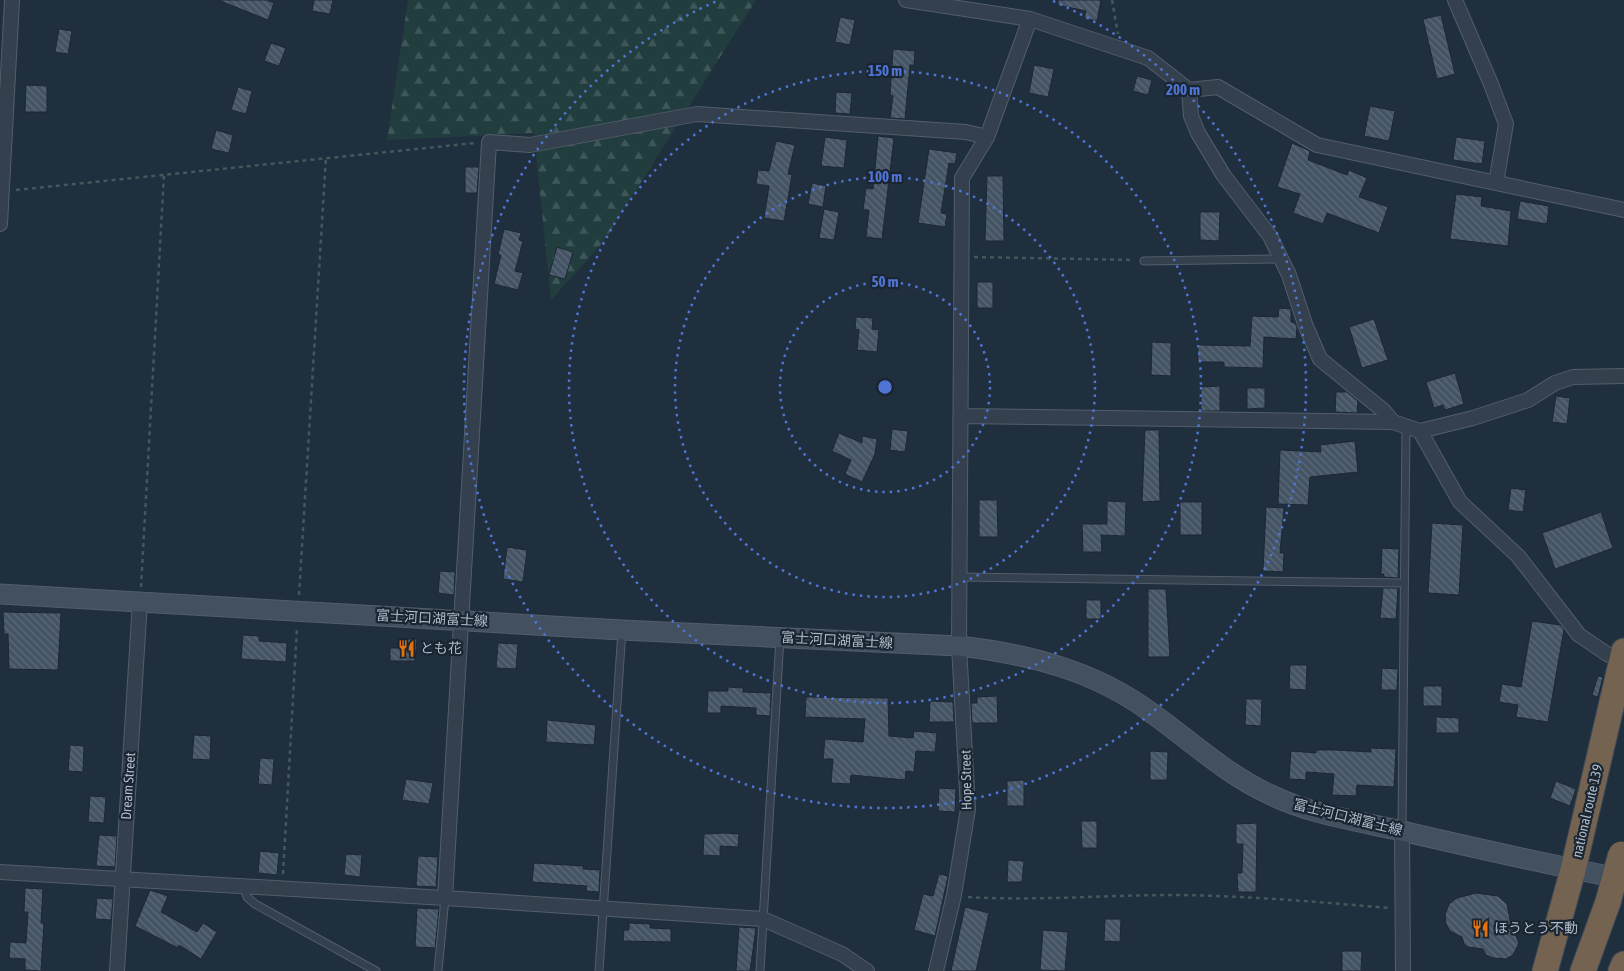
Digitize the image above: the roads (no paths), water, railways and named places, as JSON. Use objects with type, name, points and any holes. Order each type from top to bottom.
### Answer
[{"type":"highway","name":"national route 139","points":[[1545,971],[1573,870],[1623,655]]},
{"type":"highway","points":[[1583,971],[1608,902],[1623,848]]},
{"type":"highway","points":[[1621,971],[1624,964]]},
{"type":"main road","name":"富士河口湖富士線","points":[[0,594],[461,619],[622,630],[959,646],[1002,651],[1084,674],[1119,692],[1152,713],[1221,767],[1270,795],[1310,811],[1573,870],[1624,879]]},
{"type":"street","points":[[0,224],[12,0]]},
{"type":"street","points":[[906,0],[1030,19],[1122,51],[1148,58],[1189,90],[1218,87],[1317,145],[1624,210]]},
{"type":"street","points":[[1455,0],[1506,124],[1496,182]]},
{"type":"street","name":"Hope Street","points":[[936,971],[954,895],[968,809],[959,646],[963,257],[962,178],[987,136],[1030,19]]},
{"type":"street","points":[[1189,90],[1191,116],[1198,133],[1224,176],[1270,236],[1289,275],[1305,324],[1320,359],[1400,424]]},
{"type":"street","points":[[445,898],[489,142],[530,145],[697,114],[966,132],[987,136]]},
{"type":"street","points":[[961,416],[1400,424],[1420,431],[1473,418],[1528,400],[1556,383],[1573,377],[1624,376]]},
{"type":"street","points":[[1420,431],[1460,502],[1518,556],[1579,635],[1607,654],[1623,655]]},
{"type":"street","name":"Dream Street","points":[[117,971],[140,601]]},
{"type":"street","points":[[1402,831],[1403,971]]},
{"type":"street","points":[[0,872],[763,919],[808,937],[842,954],[867,971]]},
{"type":"lane","points":[[1144,261],[1280,259]]},
{"type":"lane","points":[[1400,424],[1402,831]]},
{"type":"lane","points":[[959,577],[1402,583]]},
{"type":"lane","points":[[599,971],[622,630]]},
{"type":"lane","points":[[760,971],[780,637]]},
{"type":"lane","points":[[244,887],[247,897],[255,904],[376,971]]},
{"type":"lane","points":[[438,971],[445,898]]},
{"type":"place","name":"とも花","points":[[406,648]]},
{"type":"place","name":"ほうとう不動","points":[[1480,928]]}]
